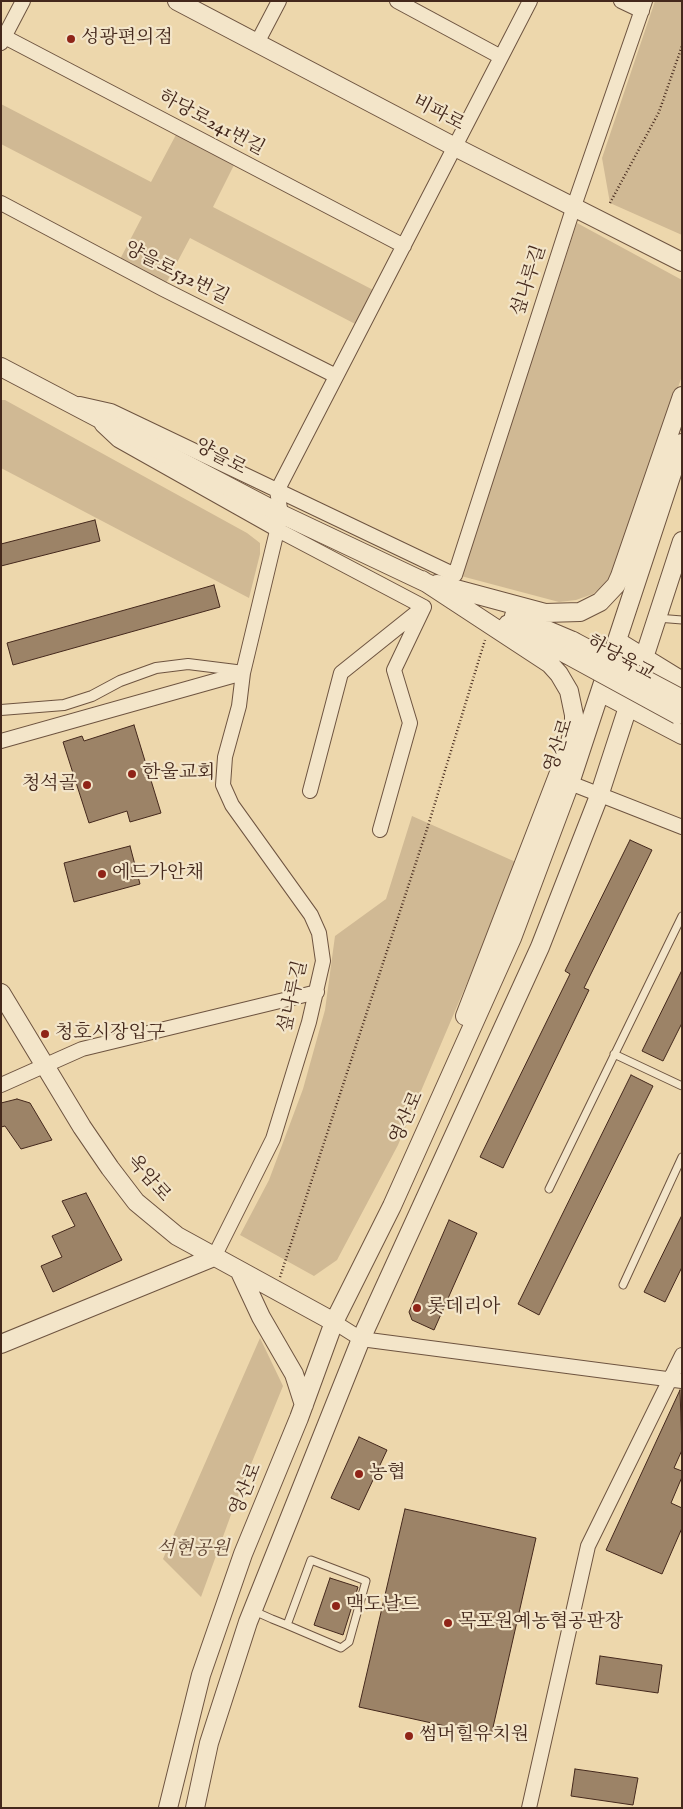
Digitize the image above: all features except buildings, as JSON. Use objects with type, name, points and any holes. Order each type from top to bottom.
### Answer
[{"type":"street","points":[[2,38],[23,1]]},
{"type":"street","name":"비파로","points":[[177,1],[455,147],[682,262]]},
{"type":"street","points":[[257,43],[279,1]]},
{"type":"street","points":[[397,1],[501,57]]},
{"type":"street","points":[[424,606],[279,522],[277,490],[530,1]]},
{"type":"street","points":[[621,1],[644,6]]},
{"type":"street","name":"섶나루길","points":[[277,490],[455,575],[574,206],[644,6]]},
{"type":"street","name":"하당로241번길","points":[[2,38],[404,246]]},
{"type":"street","name":"양을로532번길","points":[[1,203],[156,285],[336,376]]},
{"type":"street","name":"양을로","points":[[5,374],[86,411],[279,522],[422,580],[571,648]]},
{"type":"street","points":[[422,580],[545,613],[580,612],[600,602],[616,585],[620,576],[682,396]]},
{"type":"street","points":[[61,399],[111,411],[277,490]]},
{"type":"street","name":"영산로","points":[[168,1808],[201,1675],[243,1554],[304,1405],[334,1322],[392,1206],[512,938],[570,784],[682,443]]},
{"type":"street","name":"섶나루길","points":[[214,1257],[273,1139],[318,992],[324,961],[319,933],[311,915],[232,806],[223,785],[225,757],[239,706],[244,672],[279,522]]},
{"type":"street","points":[[195,1808],[210,1743],[253,1610],[361,1339],[540,947],[599,796],[682,541]]},
{"type":"street","points":[[392,1206],[574,728],[574,715],[569,692],[559,674],[540,656],[422,580]]},
{"type":"street","points":[[310,791],[341,673],[424,606]]},
{"type":"street","points":[[380,830],[410,723],[394,670],[424,606]]},
{"type":"street","points":[[617,641],[682,681]]},
{"type":"street","name":"하당육교","points":[[571,648],[680,710]]},
{"type":"street","points":[[1,710],[64,705],[92,696],[120,681],[156,668],[188,664],[244,672]]},
{"type":"street","points":[[1,741],[244,672]]},
{"type":"street","points":[[600,692],[682,735]]},
{"type":"street","points":[[570,784],[682,827]]},
{"type":"street","points":[[1,1085],[82,1049],[318,992]]},
{"type":"street","name":"옥암로","points":[[1,993],[45,1067],[110,1168],[136,1202],[177,1236],[334,1322]]},
{"type":"street","points":[[1,1344],[214,1257]]},
{"type":"street","points":[[240,1272],[262,1317],[294,1374],[304,1405]]},
{"type":"street","points":[[334,1322],[361,1339],[676,1380]]},
{"type":"street","points":[[529,1808],[588,1546],[676,1380],[682,1355]]},
{"type":"lane","points":[[657,618],[682,620]]},
{"type":"lane","points":[[548,1189],[682,916]]},
{"type":"lane","points":[[614,1054],[682,1086]]},
{"type":"lane","points":[[623,1285],[682,1157]]},
{"type":"lane","points":[[253,1610],[287,1625],[342,1648],[349,1642],[366,1581],[311,1560],[287,1625]]},
{"type":"path","points":[[610,203],[660,112],[682,46]]},
{"type":"path","points":[[276,1291],[428,826],[489,624]]},
{"type":"green space","points":[[655,1],[682,1],[682,235],[610,203],[602,158]]},
{"type":"green space","points":[[1,104],[151,182],[179,129],[237,159],[213,207],[379,293],[361,327],[190,238],[163,289],[117,265],[142,217],[1,144]]},
{"type":"green space","points":[[577,223],[682,280],[682,376],[614,570],[605,584],[593,594],[576,600],[559,602],[461,576]]},
{"type":"green space","points":[[1,400],[5,400],[247,533],[260,543],[260,554],[249,598],[1,468]]},
{"type":"green space","points":[[412,816],[518,863],[398,1145],[337,1260],[314,1276],[240,1235],[269,1180],[303,1089],[325,1010],[335,936],[386,899]]},
{"type":"green space","name":"석현공원","points":[[260,1338],[283,1386],[236,1501],[201,1597],[163,1559]]},
{"type":"place","name":"성광편의점","points":[[71,39]]},
{"type":"place","name":"한울교회","points":[[132,774]]},
{"type":"place","name":"청석골","points":[[87,785]]},
{"type":"place","name":"에드가안채","points":[[102,874]]},
{"type":"place","name":"청호시장입구","points":[[45,1034]]},
{"type":"place","name":"롯데리아","points":[[417,1308]]},
{"type":"place","name":"농협","points":[[359,1474]]},
{"type":"place","name":"맥도날드","points":[[336,1606]]},
{"type":"place","name":"목포원예농협공판장","points":[[448,1623]]},
{"type":"place","name":"썸머힐유치원","points":[[409,1736]]}]
